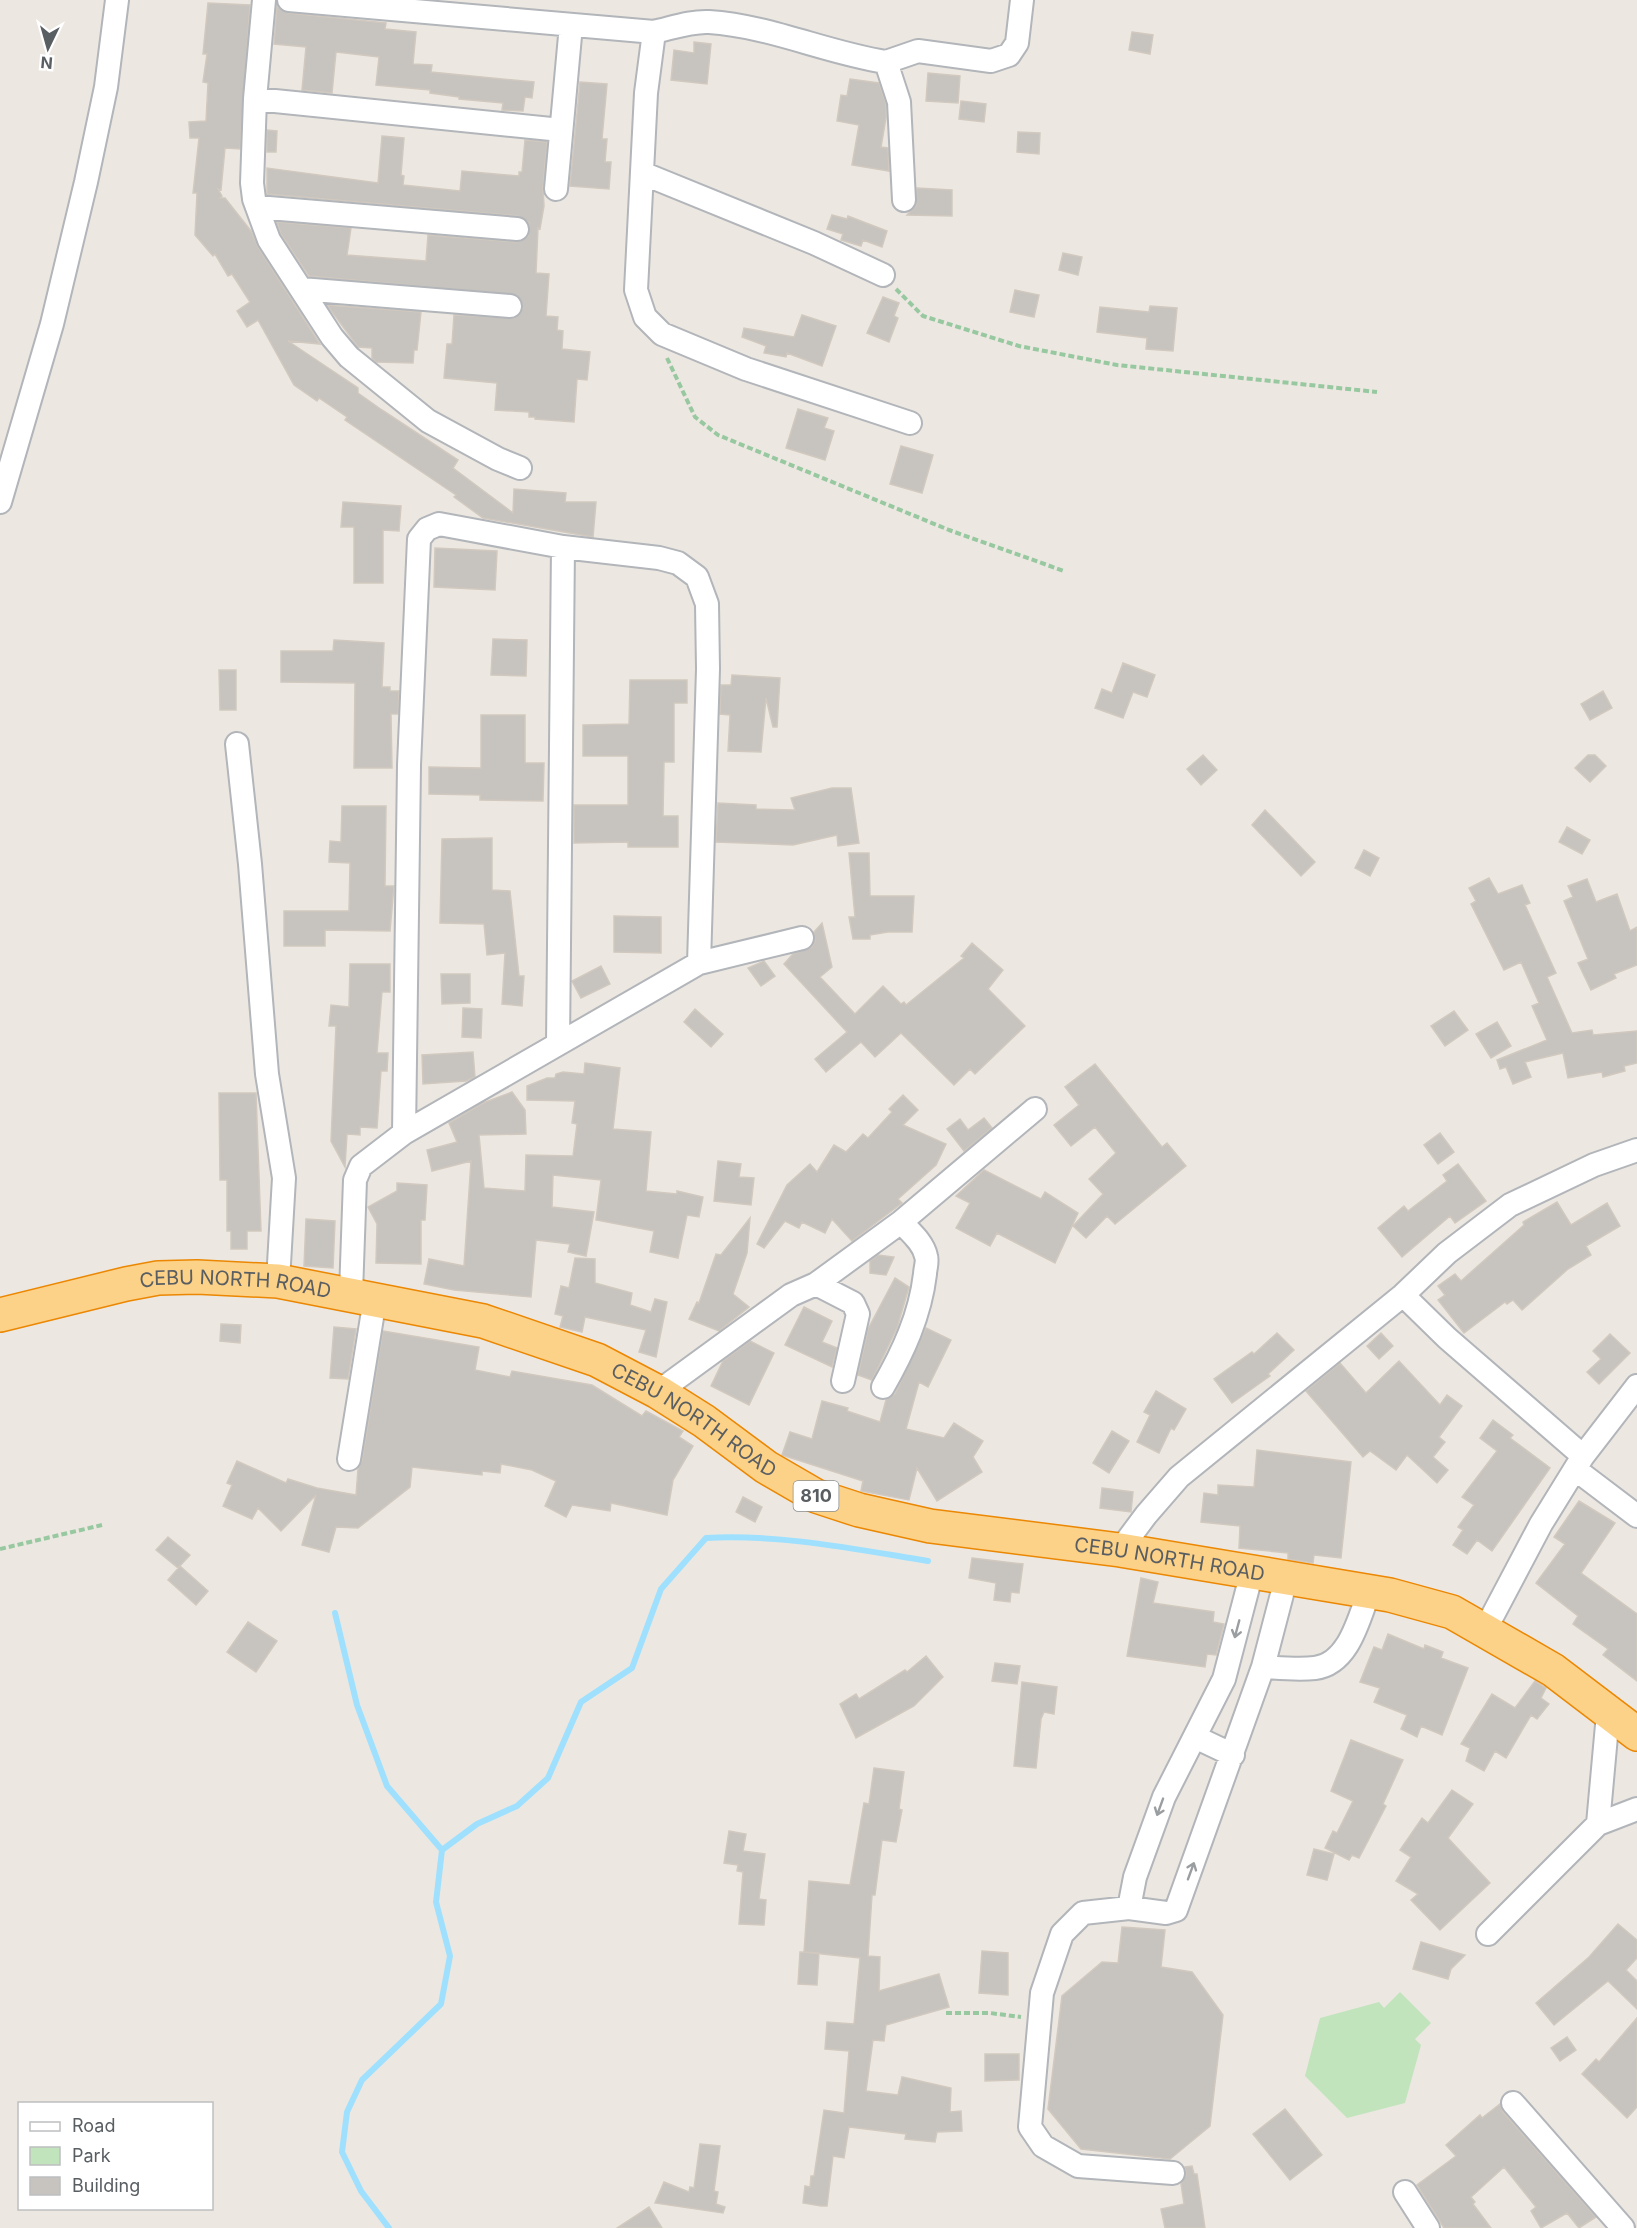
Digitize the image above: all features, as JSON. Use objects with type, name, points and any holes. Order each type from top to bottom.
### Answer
[{"type":"highway","name":"CEBU NORTH ROAD","points":[[0,1315],[158,1278],[197,1277],[278,1281],[483,1321],[597,1360],[658,1392],[704,1421],[766,1467],[816,1496],[859,1510],[930,1526],[1120,1550],[1369,1592],[1452,1612],[1553,1670],[1637,1734]]},
{"type":"street","points":[[0,502],[52,324],[83,193],[106,87],[117,0]]},
{"type":"street","points":[[264,0],[255,99],[252,183],[256,207],[269,240],[332,337],[350,357],[428,421],[482,451],[520,468]]},
{"type":"street","points":[[289,0],[654,32],[709,22],[763,31],[855,57],[886,62],[918,51],[991,61],[1009,55],[1017,43],[1022,0]]},
{"type":"street","points":[[555,189],[571,25]]},
{"type":"street","points":[[654,32],[646,93],[636,290],[645,317],[662,334],[746,369],[910,423]]},
{"type":"street","points":[[886,62],[899,102],[904,201]]},
{"type":"street","points":[[255,99],[561,130]]},
{"type":"street","points":[[642,173],[814,243],[883,275]]},
{"type":"street","points":[[256,207],[517,229]]},
{"type":"street","points":[[301,289],[510,306]]},
{"type":"street","points":[[404,1133],[409,765],[419,539],[427,529],[439,524],[563,547],[678,563],[697,577],[707,604],[708,669],[699,963]]},
{"type":"street","points":[[558,1044],[563,547]]},
{"type":"street","points":[[237,744],[250,864],[267,1074],[284,1178],[278,1281]]},
{"type":"street","points":[[349,1459],[363,1296],[356,1180],[361,1166],[404,1133],[699,963],[801,938]]},
{"type":"street","points":[[658,1392],[791,1295],[816,1284],[901,1222],[1035,1109]]},
{"type":"street","points":[[1120,1550],[1179,1477],[1403,1295],[1447,1253],[1510,1205],[1594,1165],[1637,1150]]},
{"type":"street","points":[[883,1387],[901,1355],[914,1324],[925,1277],[927,1257],[920,1243],[901,1222]]},
{"type":"street","points":[[816,1284],[853,1303],[858,1314],[843,1381]]},
{"type":"street","points":[[1403,1295],[1637,1516]]},
{"type":"street","points":[[1485,1630],[1541,1524],[1579,1463],[1637,1386]]},
{"type":"street","points":[[1129,1908],[1135,1876],[1164,1797],[1224,1679],[1252,1572]]},
{"type":"street","points":[[1173,2173],[1078,2166],[1043,2146],[1030,2127],[1042,1993],[1062,1934],[1083,1913],[1129,1908],[1166,1913],[1176,1910],[1263,1667],[1286,1579]]},
{"type":"street","points":[[1263,1667],[1317,1668],[1335,1659],[1351,1639],[1369,1592]]},
{"type":"street","points":[[1598,1824],[1608,1714]]},
{"type":"street","points":[[1195,1737],[1233,1755]]},
{"type":"street","points":[[1488,1934],[1598,1824],[1637,1809]]},
{"type":"street","points":[[1513,2103],[1623,2228]]},
{"type":"street","points":[[1405,2192],[1428,2228]]},
{"type":"path","points":[[883,275],[923,316],[1019,346],[1117,365],[1377,392]]},
{"type":"path","points":[[662,334],[668,363],[695,417],[718,435],[949,530],[1064,570]]},
{"type":"path","points":[[0,1549],[102,1526]]},
{"type":"path","points":[[946,2013],[990,2013],[1039,2020]]},
{"type":"green space","points":[[1400,1992],[1431,2023],[1415,2039],[1421,2045],[1405,2103],[1347,2118],[1305,2076],[1320,2018],[1379,2002],[1384,2008]]},
{"type":"building","points":[[208,3],[250,5],[240,149],[225,148],[221,190],[218,189],[222,196],[220,198],[225,198],[251,231],[258,247],[320,344],[288,341],[358,388],[358,393],[382,410],[458,460],[453,468],[513,513],[514,489],[566,493],[565,502],[596,502],[593,537],[483,518],[454,497],[456,495],[345,420],[347,417],[319,398],[317,401],[294,385],[258,320],[247,327],[237,311],[250,302],[232,274],[228,276],[215,254],[213,256],[195,235],[197,193],[193,193],[199,138],[190,138],[189,122],[206,121],[208,83],[203,82],[207,54],[203,54]]},
{"type":"building","points":[[277,6],[288,13],[386,23],[385,29],[416,32],[413,64],[432,65],[431,72],[534,82],[532,98],[525,97],[523,111],[502,110],[503,103],[459,99],[459,97],[430,93],[430,90],[376,85],[379,57],[336,52],[332,93],[302,90],[306,47],[274,44]]},
{"type":"building","points":[[1132,32],[1153,35],[1150,54],[1129,50]]},
{"type":"building","points":[[694,42],[711,44],[707,84],[671,80],[674,50],[694,53]]},
{"type":"building","points":[[928,73],[960,76],[958,103],[926,101]]},
{"type":"building","points":[[850,79],[879,83],[886,104],[881,147],[888,148],[889,171],[852,165],[859,125],[837,121],[841,95],[847,96]]},
{"type":"building","points":[[580,82],[607,84],[602,139],[607,139],[605,162],[611,162],[609,189],[570,186]]},
{"type":"building","points":[[961,101],[986,104],[984,122],[959,119]]},
{"type":"building","points":[[267,130],[277,131],[276,152],[267,152]]},
{"type":"building","points":[[1018,132],[1040,133],[1039,154],[1017,152]]},
{"type":"building","points":[[382,136],[404,138],[401,175],[404,176],[403,185],[460,191],[462,171],[519,176],[519,172],[522,172],[525,140],[547,142],[543,188],[544,206],[540,229],[538,228],[536,273],[549,274],[546,316],[558,317],[557,330],[563,331],[562,349],[590,352],[587,380],[577,379],[574,422],[535,419],[535,417],[529,417],[529,412],[495,410],[497,383],[444,378],[447,344],[452,344],[454,315],[515,318],[523,308],[517,295],[309,276],[281,234],[277,222],[351,228],[347,255],[426,261],[428,235],[516,242],[528,236],[529,223],[518,216],[267,194],[267,168],[378,183]]},
{"type":"building","points":[[917,188],[952,190],[952,216],[907,215],[916,206]]},
{"type":"building","points":[[832,215],[847,219],[848,216],[887,231],[882,247],[863,240],[861,246],[841,240],[843,234],[827,229]]},
{"type":"building","points":[[1063,253],[1082,257],[1078,275],[1059,270]]},
{"type":"building","points":[[1015,290],[1039,295],[1034,317],[1010,312]]},
{"type":"building","points":[[883,297],[899,303],[894,316],[898,318],[889,342],[867,333]]},
{"type":"building","points":[[327,305],[421,312],[417,350],[414,350],[413,363],[376,362],[372,358],[372,348],[358,347]]},
{"type":"building","points":[[1150,306],[1177,308],[1173,351],[1146,349],[1147,338],[1097,332],[1100,307],[1149,312]]},
{"type":"building","points":[[802,315],[836,326],[822,366],[787,353],[786,357],[764,353],[766,346],[742,337],[744,328],[794,337]]},
{"type":"building","points":[[798,409],[828,418],[824,428],[834,431],[825,460],[786,448]]},
{"type":"building","points":[[901,446],[933,455],[922,493],[890,484]]},
{"type":"building","points":[[343,502],[401,506],[399,531],[383,530],[383,583],[354,583],[354,527],[341,527]]},
{"type":"building","points":[[435,548],[497,551],[495,590],[434,587]]},
{"type":"building","points":[[493,639],[527,640],[526,676],[491,675]]},
{"type":"building","points":[[334,640],[384,643],[382,687],[390,687],[390,691],[399,691],[398,714],[391,714],[392,768],[354,768],[355,683],[281,682],[281,651],[333,651]]},
{"type":"building","points":[[1123,663],[1155,675],[1147,697],[1133,692],[1123,718],[1095,708],[1102,689],[1112,693]]},
{"type":"building","points":[[219,670],[236,670],[236,710],[220,710]]},
{"type":"building","points":[[732,675],[780,678],[777,727],[773,727],[766,698],[761,752],[728,751],[730,715],[720,714],[721,685],[731,685]]},
{"type":"building","points":[[630,680],[687,680],[687,703],[674,703],[674,762],[664,762],[663,816],[678,816],[678,847],[628,847],[628,842],[574,843],[574,805],[628,805],[628,756],[583,756],[583,725],[629,724]]},
{"type":"building","points":[[1603,691],[1612,708],[1590,720],[1581,704]]},
{"type":"building","points":[[481,715],[525,715],[525,763],[544,763],[543,801],[480,800],[480,795],[429,794],[429,767],[481,768]]},
{"type":"building","points":[[1203,755],[1217,770],[1201,785],[1187,769]]},
{"type":"building","points":[[1588,755],[1595,755],[1606,766],[1590,782],[1575,768]]},
{"type":"building","points":[[832,788],[851,788],[859,843],[838,846],[837,835],[793,845],[716,842],[718,803],[756,805],[756,809],[795,810],[791,798]]},
{"type":"building","points":[[342,806],[386,806],[385,886],[394,886],[390,931],[325,930],[325,946],[284,946],[284,911],[349,911],[350,863],[329,862],[330,841],[341,842]]},
{"type":"building","points":[[1265,810],[1315,862],[1301,876],[1252,825]]},
{"type":"building","points":[[1567,827],[1590,840],[1582,854],[1559,842]]},
{"type":"building","points":[[492,838],[492,890],[510,891],[519,976],[524,976],[522,1006],[502,1004],[505,953],[487,955],[484,924],[440,923],[442,839]]},
{"type":"building","points":[[1364,850],[1379,858],[1370,876],[1355,868]]},
{"type":"building","points":[[849,853],[869,853],[870,896],[914,896],[912,932],[888,932],[870,935],[870,939],[853,939],[849,917],[855,917]]},
{"type":"building","points":[[1489,878],[1498,894],[1522,885],[1530,903],[1525,905],[1556,973],[1547,977],[1572,1033],[1592,1030],[1593,1035],[1637,1031],[1637,1063],[1624,1066],[1625,1071],[1603,1077],[1602,1072],[1568,1078],[1563,1053],[1525,1062],[1531,1077],[1513,1084],[1506,1067],[1500,1069],[1497,1060],[1547,1040],[1532,1006],[1539,1003],[1521,962],[1504,970],[1471,904],[1476,901],[1469,888]]},
{"type":"building","points":[[1587,879],[1596,902],[1617,894],[1630,931],[1637,927],[1637,965],[1614,974],[1616,978],[1591,990],[1578,963],[1588,959],[1564,901],[1573,897],[1568,886]]},
{"type":"building","points":[[614,916],[661,917],[661,953],[614,952]]},
{"type":"building","points":[[822,923],[832,967],[820,977],[855,1014],[883,986],[901,1004],[904,1002],[906,1005],[964,958],[961,956],[972,943],[1003,970],[988,989],[1025,1026],[975,1074],[970,1069],[954,1085],[901,1033],[875,1057],[861,1042],[826,1072],[815,1059],[847,1032],[784,964],[793,954],[812,947],[815,941],[814,932]]},
{"type":"building","points":[[764,961],[775,976],[761,986],[748,968]]},
{"type":"building","points":[[350,964],[390,964],[390,992],[382,992],[377,1053],[388,1053],[387,1071],[381,1071],[377,1128],[360,1127],[360,1135],[347,1134],[345,1167],[331,1141],[336,1026],[329,1026],[331,1005],[349,1007]]},
{"type":"building","points":[[601,966],[610,984],[581,998],[572,981]]},
{"type":"building","points":[[441,974],[470,974],[470,1003],[442,1004]]},
{"type":"building","points":[[463,1008],[482,1009],[481,1038],[462,1037]]},
{"type":"building","points":[[695,1009],[723,1034],[711,1047],[684,1022]]},
{"type":"building","points":[[1454,1011],[1468,1030],[1445,1046],[1431,1026]]},
{"type":"building","points":[[1497,1022],[1511,1046],[1491,1058],[1476,1034]]},
{"type":"building","points":[[473,1052],[475,1077],[466,1081],[423,1084],[422,1055]]},
{"type":"building","points":[[585,1063],[620,1068],[613,1129],[651,1132],[646,1191],[677,1194],[677,1191],[703,1197],[699,1217],[687,1215],[678,1258],[650,1252],[654,1231],[596,1220],[601,1180],[553,1175],[552,1207],[594,1212],[586,1256],[568,1252],[570,1244],[536,1240],[531,1297],[454,1290],[424,1284],[429,1259],[464,1266],[471,1161],[432,1171],[427,1150],[457,1142],[449,1123],[483,1103],[512,1092],[525,1110],[526,1134],[479,1135],[484,1188],[525,1191],[526,1155],[573,1156],[577,1124],[572,1123],[575,1101],[527,1100],[527,1086],[547,1078],[555,1078],[556,1074],[563,1072],[584,1074]]},
{"type":"building","points":[[1095,1064],[1162,1147],[1167,1143],[1186,1166],[1115,1224],[1107,1216],[1086,1238],[1073,1226],[1103,1194],[1089,1179],[1116,1153],[1095,1127],[1071,1146],[1054,1125],[1079,1105],[1065,1087]]},
{"type":"building","points":[[219,1093],[256,1093],[261,1231],[247,1231],[247,1249],[231,1249],[231,1231],[227,1231],[227,1180],[220,1180]]},
{"type":"building","points":[[903,1095],[918,1110],[903,1125],[946,1144],[936,1165],[898,1199],[902,1203],[852,1241],[832,1219],[825,1233],[802,1222],[799,1228],[785,1221],[764,1248],[757,1244],[787,1185],[810,1164],[817,1172],[834,1145],[846,1152],[863,1134],[868,1138],[892,1112],[889,1109]]},
{"type":"building","points":[[984,1118],[992,1128],[964,1151],[947,1129],[960,1119],[968,1130]]},
{"type":"building","points":[[1440,1133],[1454,1152],[1438,1164],[1424,1145]]},
{"type":"building","points":[[718,1161],[741,1164],[739,1177],[754,1178],[751,1205],[714,1201]]},
{"type":"building","points":[[1458,1164],[1486,1201],[1455,1223],[1450,1216],[1402,1257],[1378,1228],[1404,1206],[1408,1211],[1447,1181],[1443,1175]]},
{"type":"building","points":[[984,1170],[1041,1199],[1045,1192],[1078,1213],[1055,1263],[997,1233],[990,1246],[956,1228],[970,1203],[956,1196]]},
{"type":"building","points":[[397,1183],[427,1185],[425,1220],[421,1220],[421,1264],[376,1263],[377,1224],[368,1207],[397,1191]]},
{"type":"building","points":[[1557,1202],[1571,1225],[1607,1203],[1620,1226],[1586,1246],[1591,1255],[1568,1269],[1522,1310],[1513,1300],[1507,1304],[1505,1302],[1464,1333],[1438,1300],[1445,1295],[1438,1286],[1455,1274],[1461,1281],[1524,1225],[1523,1222]]},
{"type":"building","points":[[750,1218],[747,1253],[733,1294],[749,1307],[719,1331],[689,1319],[697,1302],[699,1303],[716,1254],[721,1255]]},
{"type":"building","points":[[306,1219],[335,1221],[333,1268],[304,1266]]},
{"type":"building","points":[[878,1255],[894,1257],[886,1275],[870,1273],[870,1261]]},
{"type":"building","points":[[575,1258],[595,1259],[595,1283],[632,1293],[630,1305],[651,1312],[655,1299],[667,1302],[656,1357],[639,1352],[646,1330],[585,1317],[582,1332],[560,1327],[563,1316],[555,1314],[561,1286],[569,1288]]},
{"type":"building","points":[[895,1278],[909,1287],[897,1328],[872,1380],[858,1375],[868,1329]]},
{"type":"building","points":[[804,1307],[832,1321],[822,1342],[837,1348],[832,1367],[785,1345]]},
{"type":"building","points":[[221,1324],[241,1325],[240,1343],[220,1341]]},
{"type":"building","points":[[334,1327],[356,1329],[348,1379],[330,1378]]},
{"type":"building","points":[[926,1328],[951,1340],[928,1387],[919,1382],[906,1429],[944,1438],[954,1423],[983,1441],[973,1457],[982,1472],[937,1501],[917,1468],[909,1500],[861,1491],[863,1481],[782,1455],[790,1432],[812,1439],[822,1401],[848,1408],[847,1411],[880,1422],[886,1400],[895,1394]]},
{"type":"building","points":[[383,1331],[479,1347],[475,1370],[510,1377],[512,1371],[592,1385],[642,1416],[646,1411],[683,1431],[679,1437],[693,1446],[673,1480],[667,1515],[611,1503],[610,1511],[572,1505],[566,1517],[545,1506],[556,1481],[532,1470],[501,1464],[500,1473],[482,1471],[482,1475],[412,1467],[410,1487],[358,1528],[336,1527],[329,1552],[302,1545],[316,1495],[281,1531],[258,1508],[252,1519],[223,1506],[232,1485],[227,1483],[237,1461],[286,1483],[288,1479],[317,1488],[356,1495],[358,1469],[362,1461]]},
{"type":"building","points":[[1277,1333],[1294,1350],[1268,1374],[1270,1376],[1232,1403],[1214,1379],[1252,1352],[1254,1354]]},
{"type":"building","points":[[1381,1333],[1393,1346],[1379,1359],[1367,1346]]},
{"type":"building","points":[[1610,1334],[1630,1353],[1599,1384],[1587,1372],[1601,1359],[1593,1351]]},
{"type":"building","points":[[750,1341],[774,1353],[749,1405],[711,1386],[723,1361]]},
{"type":"building","points":[[1399,1361],[1440,1405],[1447,1395],[1462,1406],[1439,1437],[1445,1442],[1433,1457],[1448,1470],[1437,1483],[1407,1455],[1396,1470],[1370,1451],[1363,1457],[1306,1391],[1340,1363],[1366,1393]]},
{"type":"building","points":[[1156,1391],[1186,1409],[1174,1430],[1171,1428],[1159,1453],[1137,1442],[1150,1415],[1144,1412]]},
{"type":"building","points":[[1493,1420],[1513,1435],[1510,1438],[1550,1468],[1492,1551],[1477,1540],[1467,1554],[1453,1545],[1463,1530],[1458,1527],[1474,1505],[1462,1497],[1497,1451],[1480,1438]]},
{"type":"building","points":[[1112,1431],[1129,1441],[1109,1473],[1093,1463]]},
{"type":"building","points":[[1257,1450],[1351,1462],[1341,1558],[1314,1555],[1313,1563],[1288,1559],[1288,1553],[1239,1548],[1240,1526],[1201,1522],[1204,1493],[1218,1495],[1218,1485],[1254,1487]]},
{"type":"building","points":[[1102,1488],[1133,1492],[1131,1512],[1100,1508]]},
{"type":"building","points":[[743,1497],[762,1507],[755,1522],[736,1512]]},
{"type":"building","points":[[1579,1501],[1615,1523],[1581,1573],[1637,1614],[1637,1681],[1603,1655],[1608,1649],[1573,1624],[1578,1616],[1536,1583],[1565,1544],[1554,1537]]},
{"type":"building","points":[[168,1537],[190,1555],[178,1568],[156,1550]]},
{"type":"building","points":[[972,1558],[1023,1564],[1019,1593],[1011,1592],[1010,1602],[994,1600],[996,1583],[969,1578]]},
{"type":"building","points":[[180,1566],[208,1591],[196,1605],[168,1580]]},
{"type":"building","points":[[1141,1578],[1158,1582],[1153,1603],[1214,1612],[1213,1622],[1224,1624],[1216,1655],[1207,1654],[1205,1667],[1127,1656]]},
{"type":"building","points":[[248,1622],[277,1641],[256,1672],[227,1652]]},
{"type":"building","points":[[1388,1634],[1424,1649],[1425,1645],[1443,1652],[1441,1658],[1468,1668],[1442,1735],[1421,1726],[1417,1737],[1401,1729],[1407,1715],[1374,1702],[1380,1688],[1360,1682],[1374,1647],[1382,1650]]},
{"type":"building","points":[[926,1656],[943,1677],[914,1706],[856,1738],[840,1704],[856,1694],[859,1699],[905,1670],[907,1672]]},
{"type":"building","points":[[995,1663],[1020,1666],[1017,1684],[992,1681]]},
{"type":"building","points":[[1535,1681],[1546,1688],[1541,1698],[1549,1704],[1537,1719],[1531,1715],[1506,1758],[1495,1751],[1484,1771],[1466,1761],[1470,1748],[1461,1744],[1492,1694],[1515,1708]]},
{"type":"building","points":[[1022,1682],[1057,1687],[1054,1714],[1044,1712],[1041,1719],[1036,1768],[1014,1766]]},
{"type":"building","points":[[1351,1740],[1403,1760],[1383,1804],[1386,1806],[1359,1858],[1352,1855],[1349,1860],[1325,1848],[1333,1831],[1337,1833],[1353,1801],[1331,1791]]},
{"type":"building","points":[[874,1768],[904,1772],[899,1809],[902,1810],[896,1842],[882,1840],[875,1895],[872,1895],[868,1956],[880,1957],[879,1991],[939,1974],[949,2007],[886,2025],[884,2041],[873,2040],[866,2091],[898,2095],[902,2077],[951,2088],[950,2112],[961,2111],[962,2131],[937,2132],[935,2142],[905,2139],[906,2134],[849,2127],[844,2158],[833,2156],[827,2206],[821,2206],[803,2203],[805,2186],[810,2187],[811,2176],[814,2176],[824,2110],[844,2113],[849,2051],[825,2049],[827,2022],[854,2024],[860,1958],[804,1952],[809,1881],[850,1885],[864,1803],[869,1804]]},
{"type":"building","points":[[1452,1790],[1473,1804],[1448,1838],[1490,1883],[1440,1930],[1411,1900],[1418,1894],[1396,1881],[1411,1857],[1400,1850],[1422,1818],[1428,1823]]},
{"type":"building","points":[[729,1831],[746,1834],[743,1851],[765,1854],[759,1899],[766,1900],[764,1925],[739,1924],[743,1872],[737,1871],[738,1865],[724,1863]]},
{"type":"building","points":[[1314,1849],[1334,1854],[1327,1880],[1307,1875]]},
{"type":"building","points":[[1618,1924],[1637,1940],[1637,1958],[1626,1970],[1637,1981],[1637,2009],[1608,1981],[1554,2025],[1536,2003],[1589,1957]]},
{"type":"building","points":[[1122,1927],[1165,1930],[1161,1967],[1192,1972],[1223,2015],[1210,2126],[1170,2159],[1081,2149],[1048,2109],[1062,1996],[1102,1962],[1118,1963]]},
{"type":"building","points":[[1421,1942],[1465,1955],[1451,1969],[1448,1979],[1413,1969]]},
{"type":"building","points":[[982,1951],[1008,1953],[1008,1995],[979,1993]]},
{"type":"building","points":[[800,1952],[819,1953],[817,1985],[798,1984]]},
{"type":"building","points":[[1637,2018],[1637,2107],[1627,2118],[1582,2074],[1596,2059],[1599,2062]]},
{"type":"building","points":[[1567,2037],[1576,2050],[1560,2061],[1551,2048]]},
{"type":"building","points":[[985,2054],[1019,2054],[1019,2080],[985,2081]]},
{"type":"building","points":[[1500,2104],[1503,2112],[1596,2217],[1579,2228],[1567,2213],[1541,2228],[1531,2211],[1536,2207],[1504,2167],[1471,2197],[1475,2202],[1473,2204],[1491,2228],[1444,2228],[1417,2185],[1456,2156],[1446,2145],[1480,2115],[1482,2118]]},
{"type":"building","points":[[1285,2109],[1322,2155],[1290,2180],[1253,2134]]},
{"type":"building","points":[[700,2144],[720,2146],[714,2191],[718,2192],[716,2204],[725,2207],[723,2213],[655,2203],[664,2182],[689,2192],[690,2187],[694,2188]]},
{"type":"building","points":[[1192,2166],[1194,2174],[1197,2174],[1205,2228],[1165,2228],[1161,2209],[1184,2204],[1181,2184],[1186,2175],[1185,2167]]},
{"type":"building","points":[[649,2207],[662,2228],[617,2228]]},
{"type":"waterway","points":[[389,2228],[361,2191],[342,2152],[347,2112],[362,2080],[441,2004],[450,1956],[436,1902],[442,1850],[477,1824],[517,1806],[548,1778],[581,1702],[632,1668],[661,1589],[706,1538],[790,1540],[928,1561]]},
{"type":"waterway","points":[[335,1613],[357,1705],[387,1786],[442,1850]]}]
